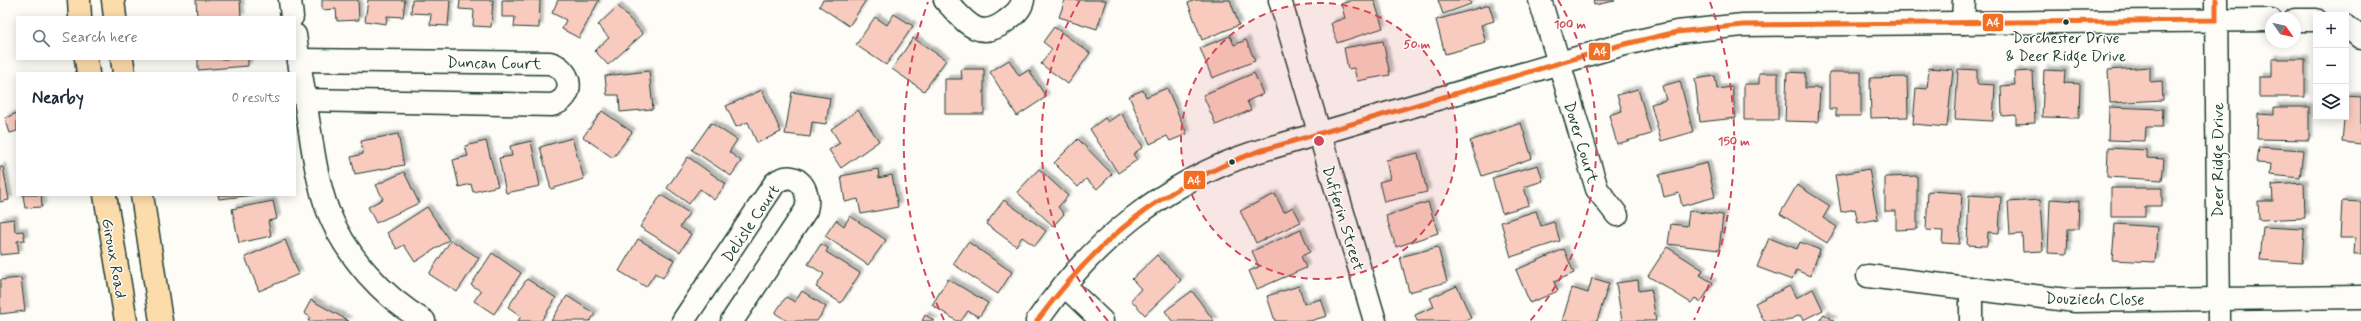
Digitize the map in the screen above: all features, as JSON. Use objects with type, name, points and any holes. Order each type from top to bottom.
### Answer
[{"type":"main road","points":[[79,0],[80,16]]},
{"type":"main road","points":[[113,0],[115,16]]},
{"type":"main road","points":[[86,60],[88,72]]},
{"type":"main road","points":[[122,60],[124,72]]},
{"type":"main road","name":"Giroux Road","points":[[105,196],[126,321]]},
{"type":"main road","points":[[142,196],[161,321]]},
{"type":"street","points":[[290,0],[292,16]]},
{"type":"street","points":[[946,0],[970,25],[986,31],[994,29],[1016,14],[1023,0]]},
{"type":"street","name":"Dufferin Street","points":[[1280,0],[1375,321]]},
{"type":"street","name":"Dover Court","points":[[1540,0],[1596,189],[1617,215]]},
{"type":"street","points":[[1964,0],[1964,23]]},
{"type":"street","points":[[1036,321],[1064,285],[1109,237],[1127,221],[1168,193],[1226,162],[1558,63],[1647,39],[1724,26],[1964,23],[2216,10],[2265,19]]},
{"type":"street","name":"Deer Ridge Drive","points":[[2216,10],[2219,321]]},
{"type":"street","points":[[2349,19],[2361,17]]},
{"type":"street","points":[[2301,20],[2313,20]]},
{"type":"street","points":[[2349,28],[2361,38]]},
{"type":"street","points":[[296,41],[320,186],[328,211],[339,232],[363,268],[416,319]]},
{"type":"street","name":"Duncan Court","points":[[299,60],[550,63],[562,69],[569,79],[570,85],[562,100],[552,106],[306,100]]},
{"type":"street","name":"Delisle Court","points":[[684,321],[775,183],[785,178],[798,181],[802,184],[808,196],[806,210],[732,321]]},
{"type":"street","name":"Douziech Close","points":[[1868,276],[2075,300],[2361,297]]},
{"type":"street","points":[[1064,285],[1102,321]]},
{"type":"street","points":[[1971,288],[1971,321]]},
{"type":"building","points":[[196,0],[240,0],[241,16],[197,16]]},
{"type":"building","points":[[322,0],[358,0],[359,20],[337,21],[336,9],[322,10]]},
{"type":"building","points":[[368,0],[405,0],[403,17],[387,16],[386,24],[365,21]]},
{"type":"building","points":[[412,0],[450,0],[448,26],[430,25],[431,14],[411,13]]},
{"type":"building","points":[[460,0],[493,0],[491,27],[473,26],[474,10],[459,9]]},
{"type":"building","points":[[502,0],[540,0],[539,28],[514,27],[515,17],[502,17]]},
{"type":"building","points":[[558,0],[599,0],[579,38],[562,29],[566,20],[552,13]]},
{"type":"building","points":[[823,0],[866,0],[849,26],[819,6]]},
{"type":"building","points":[[1065,0],[1106,0],[1097,29],[1059,17]]},
{"type":"building","points":[[1195,0],[1230,0],[1239,25],[1202,40],[1188,3]]},
{"type":"building","points":[[1353,0],[1374,0],[1383,28],[1337,43],[1331,23],[1345,18],[1341,4]]},
{"type":"building","points":[[1438,0],[1469,0],[1471,4],[1443,14]]},
{"type":"building","points":[[1593,0],[1614,0],[1615,1],[1594,5]]},
{"type":"building","points":[[1489,5],[1494,21],[1481,25],[1486,43],[1445,54],[1436,20]]},
{"type":"building","points":[[618,6],[643,34],[608,65],[595,51],[609,38],[598,25]]},
{"type":"building","points":[[894,14],[913,26],[886,65],[856,45],[875,17],[887,25]]},
{"type":"building","points":[[1054,27],[1090,53],[1068,84],[1041,64],[1052,49],[1043,42]]},
{"type":"building","points":[[1230,36],[1234,45],[1246,40],[1255,61],[1212,78],[1200,48]]},
{"type":"building","points":[[913,38],[946,60],[924,91],[892,69]]},
{"type":"building","points":[[1383,41],[1390,75],[1357,81],[1354,68],[1348,69],[1344,48]]},
{"type":"building","points":[[2272,59],[2305,59],[2305,97],[2259,97],[2259,77],[2272,77]]},
{"type":"building","points":[[198,60],[248,60],[248,66],[198,70]]},
{"type":"building","points":[[1009,60],[1019,76],[1029,70],[1046,97],[1017,116],[990,72]]},
{"type":"building","points":[[2150,67],[2150,82],[2162,81],[2163,100],[2110,103],[2108,70]]},
{"type":"building","points":[[1929,68],[1953,70],[1947,127],[1913,124],[1916,88],[1927,89]]},
{"type":"building","points":[[961,69],[984,69],[984,114],[945,114],[945,79],[962,79]]},
{"type":"building","points":[[1958,69],[1977,70],[1977,84],[1995,85],[1993,121],[1955,119]]},
{"type":"building","points":[[2044,70],[2065,71],[2064,83],[2080,84],[2079,118],[2042,117]]},
{"type":"building","points":[[649,71],[653,109],[620,112],[619,95],[607,95],[605,76]]},
{"type":"building","points":[[2033,71],[2035,123],[2016,124],[2016,115],[2002,116],[2001,86],[2015,85],[2014,72]]},
{"type":"building","points":[[1787,72],[1805,73],[1805,88],[1820,88],[1818,122],[1785,121]]},
{"type":"building","points":[[1829,72],[1861,72],[1861,116],[1836,116],[1836,109],[1829,109]]},
{"type":"building","points":[[1254,73],[1263,94],[1247,101],[1251,110],[1216,125],[1203,95]]},
{"type":"building","points":[[1759,73],[1778,73],[1778,120],[1744,120],[1744,84],[1759,84]]},
{"type":"building","points":[[1715,76],[1717,89],[1732,87],[1736,118],[1700,122],[1695,79]]},
{"type":"building","points":[[1907,77],[1908,117],[1871,118],[1870,78]]},
{"type":"building","points":[[1680,81],[1693,132],[1661,141],[1651,104],[1666,100],[1662,86]]},
{"type":"building","points":[[1167,88],[1187,134],[1170,141],[1167,136],[1150,144],[1129,96],[1143,90],[1146,97]]},
{"type":"building","points":[[1638,89],[1651,134],[1617,144],[1609,115],[1622,111],[1617,95]]},
{"type":"building","points":[[762,90],[781,132],[757,143],[748,122],[736,127],[726,106]]},
{"type":"building","points":[[792,92],[830,98],[826,124],[812,122],[810,137],[785,134]]},
{"type":"building","points":[[2349,96],[2361,97],[2361,144],[2342,142],[2344,120],[2349,120]]},
{"type":"building","points":[[2109,107],[2163,109],[2162,127],[2146,127],[2145,141],[2108,140]]},
{"type":"building","points":[[2274,107],[2309,107],[2309,140],[2257,139],[2258,114],[2274,115]]},
{"type":"building","points":[[858,110],[879,141],[841,168],[829,150],[840,143],[831,129]]},
{"type":"building","points":[[602,111],[632,132],[613,158],[583,137]]},
{"type":"building","points":[[16,113],[16,131],[10,133],[5,118]]},
{"type":"building","points":[[1121,113],[1143,147],[1133,154],[1137,160],[1118,173],[1090,129],[1105,118],[1108,122]]},
{"type":"building","points":[[711,123],[737,140],[729,152],[741,161],[731,176],[692,150]]},
{"type":"building","points":[[1521,123],[1532,158],[1482,176],[1470,141]]},
{"type":"building","points":[[398,134],[404,165],[355,174],[351,157],[363,154],[361,141]]},
{"type":"building","points":[[572,138],[584,179],[551,189],[540,147]]},
{"type":"building","points":[[1078,139],[1112,174],[1097,189],[1086,179],[1078,187],[1054,163]]},
{"type":"building","points":[[486,141],[498,186],[473,192],[471,184],[459,187],[453,160],[468,156],[465,146]]},
{"type":"building","points":[[531,141],[540,186],[506,193],[499,158],[512,156],[510,146]]},
{"type":"building","points":[[2259,147],[2303,150],[2300,178],[2270,175],[2271,164],[2257,163]]},
{"type":"building","points":[[2108,148],[2147,150],[2147,158],[2164,159],[2162,180],[2107,177]]},
{"type":"building","points":[[1418,153],[1427,192],[1384,202],[1379,182],[1390,179],[1386,160]]},
{"type":"building","points":[[688,157],[726,184],[714,200],[700,189],[689,204],[667,188]]},
{"type":"building","points":[[1707,163],[1715,197],[1682,206],[1679,193],[1664,197],[1659,175]]},
{"type":"building","points":[[1538,165],[1543,181],[1524,187],[1529,205],[1502,213],[1492,178]]},
{"type":"building","points":[[0,167],[3,167],[9,200],[0,202]]},
{"type":"building","points":[[878,169],[879,178],[892,175],[898,207],[861,214],[858,199],[845,202],[841,176]]},
{"type":"building","points":[[1039,169],[1068,196],[1058,207],[1064,214],[1053,226],[1017,192]]},
{"type":"building","points":[[1869,169],[1878,219],[1858,223],[1855,209],[1841,212],[1835,175]]},
{"type":"building","points":[[404,172],[419,203],[376,223],[368,207],[383,199],[376,185]]},
{"type":"building","points":[[1917,176],[1917,229],[1896,230],[1896,211],[1885,211],[1885,177]]},
{"type":"building","points":[[2304,183],[2305,218],[2259,220],[2258,201],[2273,201],[2272,185]]},
{"type":"building","points":[[1797,185],[1830,206],[1823,218],[1837,227],[1827,243],[1780,214]]},
{"type":"building","points":[[2111,188],[2162,188],[2162,206],[2145,206],[2145,217],[2111,217]]},
{"type":"building","points":[[1928,191],[1962,193],[1959,244],[1942,243],[1943,231],[1926,230]]},
{"type":"building","points":[[1275,194],[1284,212],[1293,207],[1301,222],[1256,243],[1240,211]]},
{"type":"building","points":[[661,195],[689,213],[680,227],[691,234],[680,252],[640,227]]},
{"type":"building","points":[[1969,195],[2001,197],[1999,233],[1988,232],[1987,246],[1967,245]]},
{"type":"building","points":[[23,196],[41,196],[42,207],[25,208]]},
{"type":"building","points":[[218,196],[245,196],[219,199]]},
{"type":"building","points":[[2050,199],[2079,201],[2078,229],[2068,229],[2067,254],[2048,253]]},
{"type":"building","points":[[1004,200],[1046,231],[1035,246],[1022,237],[1016,246],[986,224]]},
{"type":"building","points":[[2040,200],[2043,251],[2023,252],[2022,234],[2010,235],[2008,202]]},
{"type":"building","points":[[273,201],[277,219],[268,221],[271,236],[239,243],[232,209]]},
{"type":"building","points":[[2342,201],[2361,202],[2361,254],[2354,254],[2355,238],[2340,238]]},
{"type":"building","points":[[1428,202],[1438,233],[1396,247],[1386,216]]},
{"type":"building","points":[[427,207],[449,240],[415,262],[404,245],[397,249],[387,233]]},
{"type":"building","points":[[1536,211],[1541,226],[1554,222],[1560,241],[1511,257],[1501,222]]},
{"type":"building","points":[[1689,211],[1723,215],[1719,250],[1668,244],[1671,224],[1687,226]]},
{"type":"building","points":[[850,216],[886,240],[868,265],[825,236],[836,220],[844,226]]},
{"type":"building","points":[[14,219],[15,232],[23,231],[25,240],[17,241],[19,253],[0,255],[0,221]]},
{"type":"building","points":[[2115,224],[2158,227],[2155,262],[2112,260]]},
{"type":"building","points":[[2263,227],[2304,229],[2302,263],[2260,260]]},
{"type":"building","points":[[1301,230],[1310,252],[1301,256],[1306,268],[1257,289],[1249,271],[1259,267],[1252,251]]},
{"type":"building","points":[[1769,238],[1797,249],[1800,242],[1820,250],[1810,276],[1796,270],[1792,280],[1757,267]]},
{"type":"building","points":[[638,239],[674,260],[663,278],[655,273],[646,287],[619,271]]},
{"type":"building","points":[[285,240],[299,274],[259,291],[245,257]]},
{"type":"building","points":[[451,240],[479,258],[457,292],[429,274]]},
{"type":"building","points":[[968,242],[1012,272],[998,294],[953,264]]},
{"type":"building","points":[[821,244],[828,248],[826,252],[860,273],[841,303],[816,287],[824,274],[808,264]]},
{"type":"building","points":[[1438,247],[1447,282],[1409,292],[1400,257]]},
{"type":"building","points":[[1667,247],[1703,270],[1700,275],[1713,283],[1701,302],[1695,298],[1691,303],[1648,276]]},
{"type":"building","points":[[1564,249],[1574,273],[1554,282],[1558,291],[1530,303],[1516,270]]},
{"type":"building","points":[[492,253],[521,273],[494,314],[474,301],[481,291],[471,285]]},
{"type":"building","points":[[1157,255],[1181,280],[1145,315],[1131,300],[1141,289],[1132,279]]},
{"type":"building","points":[[21,278],[25,311],[0,314],[0,280]]},
{"type":"building","points":[[1592,278],[1609,283],[1597,321],[1562,321],[1572,288],[1588,293]]},
{"type":"building","points":[[527,279],[556,298],[541,321],[518,321],[521,316],[508,307]]},
{"type":"building","points":[[948,279],[988,303],[979,317],[968,311],[961,321],[957,321],[932,305]]},
{"type":"building","points":[[1638,280],[1639,291],[1651,289],[1656,321],[1622,321],[1616,283]]},
{"type":"building","points":[[1299,286],[1304,304],[1321,299],[1327,316],[1310,321],[1275,321],[1267,296]]},
{"type":"building","points":[[1457,286],[1471,318],[1464,321],[1417,321],[1415,315],[1434,307],[1430,298]]},
{"type":"building","points":[[1790,286],[1796,298],[1813,289],[1823,310],[1803,320],[1800,315],[1787,321],[1764,321],[1755,303]]},
{"type":"building","points":[[802,291],[826,307],[817,321],[787,321],[775,313],[786,297],[795,302]]},
{"type":"building","points":[[1192,291],[1214,321],[1172,321],[1165,311]]},
{"type":"building","points":[[567,296],[595,314],[590,321],[551,321]]},
{"type":"building","points":[[311,300],[349,321],[308,321],[310,317],[304,313]]},
{"type":"building","points":[[1824,314],[1834,321],[1819,321]]},
{"type":"building","points":[[925,315],[935,321],[922,321]]},
{"type":"transit line","name":"A4","points":[[1037,321],[1060,291],[1084,265],[1133,219],[1160,200],[1221,166],[1256,152],[1621,45],[1677,32],[1743,25],[2216,20],[2216,0]]},
{"type":"place","name":"Dorchester Drive & Deer Ridge Drive","points":[[2066,22]]}]
